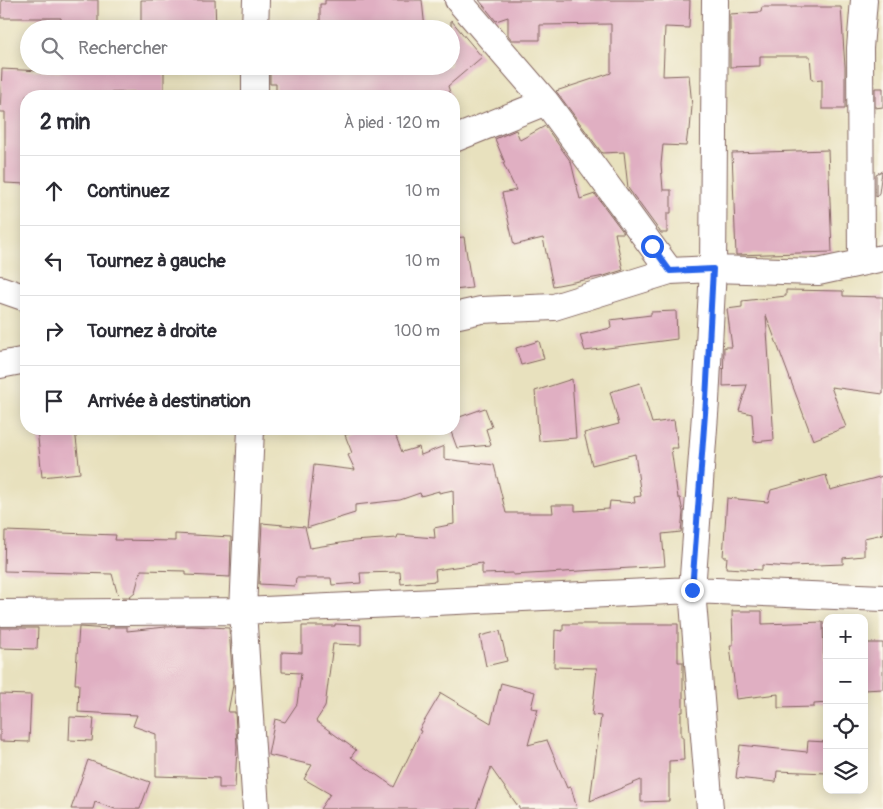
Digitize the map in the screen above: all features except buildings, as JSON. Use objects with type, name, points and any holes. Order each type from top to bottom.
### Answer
[{"type":"street","points":[[255,20],[256,0]]},
{"type":"street","points":[[458,0],[546,102],[670,271]]},
{"type":"street","points":[[710,809],[692,590],[706,400],[713,269],[716,0]]},
{"type":"street","points":[[460,315],[481,310],[554,307],[670,271],[713,269],[818,272],[872,260],[860,48],[864,0]]},
{"type":"street","points":[[255,75],[255,90]]},
{"type":"street","points":[[460,137],[546,102]]},
{"type":"street","points":[[0,289],[20,296]]},
{"type":"street","points":[[0,365],[20,361]]},
{"type":"street","points":[[251,435],[243,611],[256,809]]},
{"type":"street","points":[[0,613],[243,611],[692,590],[883,598]]},
{"type":"route","points":[[652,246],[670,271],[713,269],[706,400],[692,590]]}]
